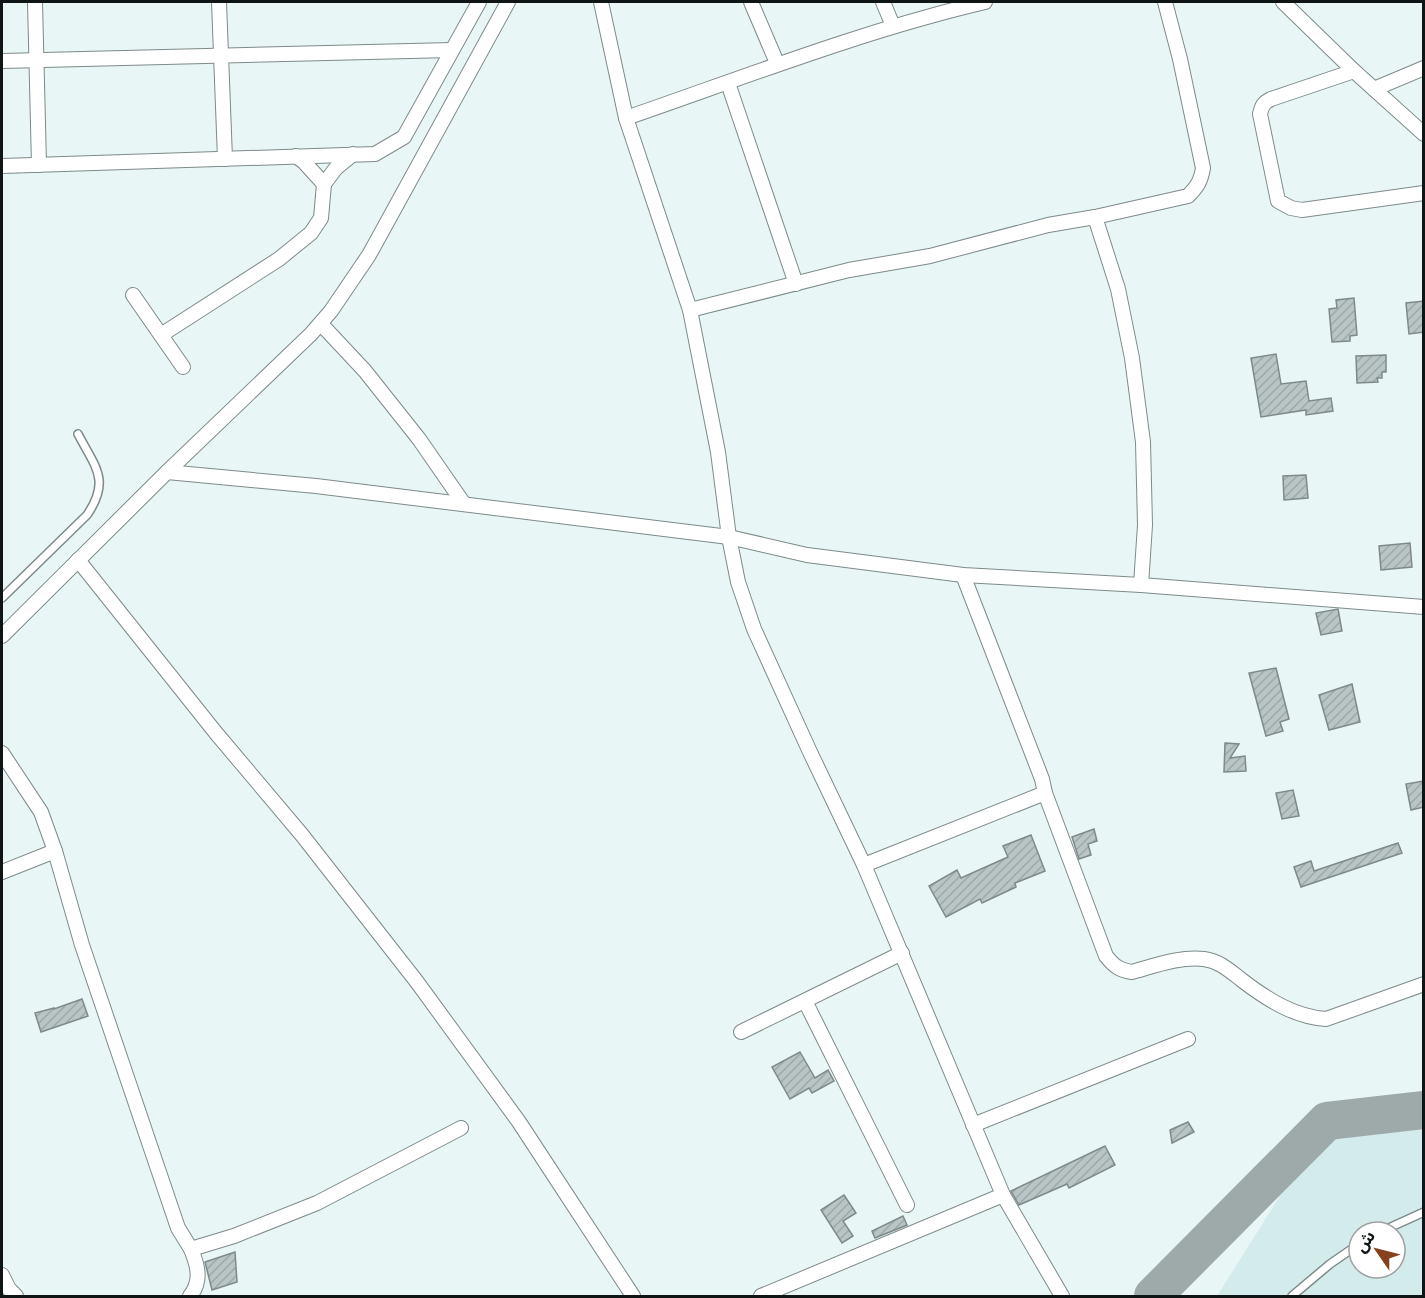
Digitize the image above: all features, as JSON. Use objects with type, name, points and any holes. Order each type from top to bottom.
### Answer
[{"type":"street","points":[[34,2],[39,165]]},
{"type":"street","points":[[219,2],[225,159]]},
{"type":"street","points":[[2,166],[375,154],[404,137],[479,2]]},
{"type":"street","points":[[2,636],[167,472],[321,324],[369,255],[508,2]]},
{"type":"street","points":[[601,2],[626,118],[690,310],[718,452],[729,537],[738,582],[754,629],[864,865],[1004,1195],[1062,1296]]},
{"type":"street","points":[[751,2],[777,63]]},
{"type":"street","points":[[883,2],[894,26]]},
{"type":"street","points":[[626,118],[728,83],[777,63],[894,26],[985,2]]},
{"type":"street","points":[[690,310],[849,270],[930,256],[1048,225],[1188,196],[1197,188],[1203,168],[1180,59],[1165,2]]},
{"type":"street","points":[[1283,2],[1354,71],[1424,134]]},
{"type":"street","points":[[2,61],[452,50]]},
{"type":"street","points":[[1374,89],[1424,68]]},
{"type":"street","points":[[1354,71],[1271,99],[1264,102],[1261,107],[1260,114],[1278,201],[1291,208],[1302,210],[1424,193]]},
{"type":"street","points":[[728,83],[796,284]]},
{"type":"street","points":[[161,335],[279,259],[312,233],[321,218],[324,184],[336,168],[353,154]]},
{"type":"street","points":[[296,156],[324,184]]},
{"type":"street","points":[[1095,217],[1118,288],[1132,358],[1143,442],[1145,525],[1141,585]]},
{"type":"street","points":[[133,295],[183,367]]},
{"type":"street","points":[[321,324],[365,370],[419,439],[464,504]]},
{"type":"street","points":[[167,472],[316,486],[729,537],[807,555],[963,575],[1141,585],[1424,607]]},
{"type":"street","points":[[78,560],[417,982],[519,1122],[633,1296]]},
{"type":"street","points":[[963,575],[1042,779],[1045,793],[1106,956],[1114,965],[1132,972],[1193,958],[1207,959],[1217,962],[1253,989],[1292,1012],[1310,1018],[1326,1019],[1424,984]]},
{"type":"street","points":[[2,753],[41,812],[55,851],[82,945],[178,1228],[191,1249],[198,1267],[197,1282],[190,1296]]},
{"type":"street","points":[[864,865],[1045,793]]},
{"type":"street","points":[[2,872],[55,851]]},
{"type":"street","points":[[741,1032],[902,952]]},
{"type":"street","points":[[805,1001],[907,1205]]},
{"type":"street","points":[[973,1125],[1188,1039]]},
{"type":"street","points":[[191,1249],[234,1236],[317,1203],[461,1128]]},
{"type":"street","points":[[761,1296],[1004,1195]]},
{"type":"street","points":[[2,1275],[9,1289],[16,1296]]},
{"type":"lane","points":[[2,598],[87,515],[95,502],[100,490],[99,473],[78,434]]},
{"type":"lane","points":[[1406,1220],[1424,1212]]},
{"type":"lane","points":[[1292,1296],[1347,1252]]},
{"type":"shaded area","points":[[1423,1110],[1423,1296],[1217,1296],[1327,1121]]},
{"type":"building","points":[[1354,298],[1357,335],[1350,336],[1350,341],[1332,342],[1329,309],[1337,308],[1336,300]]},
{"type":"building","points":[[1424,301],[1424,332],[1409,334],[1406,303]]},
{"type":"building","points":[[1276,354],[1281,384],[1306,381],[1309,401],[1331,398],[1333,411],[1306,415],[1306,410],[1261,417],[1251,358]]},
{"type":"building","points":[[1386,355],[1386,372],[1382,372],[1382,378],[1377,378],[1378,382],[1357,383],[1356,356]]},
{"type":"building","points":[[1306,475],[1308,498],[1284,500],[1283,476]]},
{"type":"building","points":[[1410,543],[1412,567],[1381,570],[1379,546]]},
{"type":"building","points":[[1338,609],[1342,631],[1321,635],[1316,613]]},
{"type":"building","points":[[1276,668],[1289,719],[1280,722],[1283,731],[1266,736],[1249,673]]},
{"type":"building","points":[[1352,684],[1360,722],[1329,730],[1319,695]]},
{"type":"building","points":[[1225,743],[1239,744],[1230,758],[1245,756],[1246,771],[1224,772]]},
{"type":"building","points":[[1424,781],[1424,807],[1411,810],[1406,784]]},
{"type":"building","points":[[1293,790],[1299,816],[1282,819],[1276,793]]},
{"type":"building","points":[[1094,829],[1097,841],[1088,844],[1091,855],[1079,859],[1072,837]]},
{"type":"building","points":[[1031,835],[1045,871],[1015,883],[1016,887],[982,903],[980,899],[946,917],[929,886],[957,870],[961,878],[1008,857],[1003,846]]},
{"type":"building","points":[[1398,843],[1402,853],[1301,887],[1294,867],[1311,861],[1314,871]]},
{"type":"building","points":[[82,999],[88,1016],[41,1032],[35,1013]]},
{"type":"building","points":[[800,1052],[815,1078],[828,1070],[834,1081],[812,1093],[809,1088],[790,1099],[772,1067]]},
{"type":"building","points":[[1188,1122],[1194,1132],[1172,1143],[1170,1130]]},
{"type":"building","points":[[1105,1146],[1115,1165],[1069,1188],[1067,1184],[1019,1205],[1011,1191]]},
{"type":"building","points":[[844,1195],[856,1213],[843,1221],[853,1236],[842,1243],[821,1210]]},
{"type":"building","points":[[903,1216],[907,1225],[875,1238],[872,1231]]},
{"type":"building","points":[[235,1252],[237,1282],[212,1290],[205,1262]]},
{"type":"taxiway","points":[[1153,1296],[1327,1121],[1424,1110]]}]
